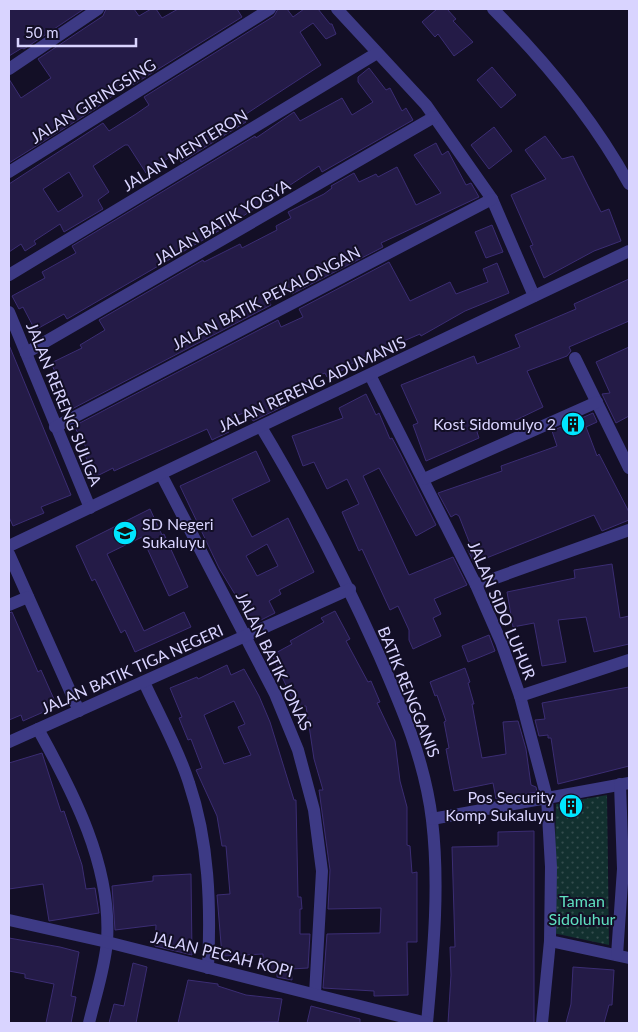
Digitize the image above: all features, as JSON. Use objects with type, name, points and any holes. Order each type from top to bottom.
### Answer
[{"type":"street","points":[[9,69],[98,9]]},
{"type":"street","name":"JALAN GIRINGSING","points":[[9,172],[270,9]]},
{"type":"street","points":[[337,9],[434,117],[492,199],[534,296]]},
{"type":"street","points":[[498,10],[586,114],[629,184]]},
{"type":"street","name":"JALAN MENTERON","points":[[9,275],[378,53]]},
{"type":"street","name":"JALAN BATIK YOGYA","points":[[26,353],[434,117]]},
{"type":"street","name":"JALAN BATIK PEKALONGAN","points":[[55,427],[492,199]]},
{"type":"street","name":"JALAN RERENG ADUMANIS","points":[[9,546],[629,251]]},
{"type":"street","name":"JALAN RERENG SULIGA","points":[[9,312],[90,508]]},
{"type":"street","points":[[575,358],[629,468]]},
{"type":"street","name":"JALAN SIDO LUHUR","points":[[370,375],[424,479],[476,585],[501,642],[520,696],[548,798],[551,867],[550,941],[542,1023]]},
{"type":"street","points":[[424,479],[597,402]]},
{"type":"street","name":"BATIK RENGGANIS","points":[[261,427],[350,589],[398,700],[421,760],[432,819],[435,864],[434,930],[427,1023]]},
{"type":"street","name":"JALAN BATIK JONAS","points":[[161,474],[275,694],[298,750],[314,810],[322,871],[315,994]]},
{"type":"street","points":[[476,585],[629,530]]},
{"type":"street","points":[[9,554],[79,711]]},
{"type":"street","name":"JALAN BATIK TIGA NEGERI","points":[[9,742],[350,589]]},
{"type":"street","points":[[9,605],[28,597]]},
{"type":"street","points":[[520,696],[629,660]]},
{"type":"street","points":[[144,682],[189,781],[198,813],[207,873],[208,968]]},
{"type":"street","points":[[38,729],[66,779],[92,844],[101,877],[107,916],[107,942],[89,1023]]},
{"type":"street","points":[[432,819],[624,784],[623,956],[550,941]]},
{"type":"street","name":"JALAN PECAH KOPI","points":[[9,920],[107,942],[427,1023]]},
{"type":"green space","name":"Taman Sidoluhur","points":[[607,795],[609,945],[553,933],[556,804]]},
{"type":"building","points":[[9,9],[84,9],[24,49],[22,48],[9,56]]},
{"type":"building","points":[[106,9],[134,9],[139,16],[151,9],[156,9],[162,18],[178,9],[237,9],[242,17],[136,83],[119,91],[95,109],[9,163],[9,79],[21,98],[51,78],[38,59],[103,16]]},
{"type":"building","points":[[278,9],[287,9],[293,17],[304,9],[318,9],[332,24],[336,34],[326,39],[313,23],[300,32],[321,65],[243,116],[246,122],[181,162],[177,154],[173,155],[146,173],[128,145],[125,145],[93,166],[109,192],[98,200],[103,209],[64,232],[60,224],[34,241],[36,244],[25,251],[21,244],[9,252],[9,184],[103,123],[109,131],[136,114],[149,105],[144,97],[274,16]],"holes":[[[69,172],[83,196],[58,212],[43,189]]]},
{"type":"building","points":[[437,9],[447,9],[456,19],[453,21],[473,42],[454,56],[438,34],[435,37],[422,22]]},
{"type":"building","points":[[492,67],[516,95],[501,108],[477,80]]},
{"type":"building","points":[[369,68],[386,90],[390,88],[402,111],[406,108],[413,120],[322,172],[319,166],[234,222],[67,319],[64,314],[35,330],[23,307],[19,309],[12,296],[45,278],[42,272],[76,253],[72,246],[255,136],[256,138],[294,112],[300,121],[342,98],[352,115],[373,102],[358,82],[358,77]]},
{"type":"building","points":[[494,127],[512,151],[489,169],[471,145]]},
{"type":"building","points":[[545,136],[562,159],[573,156],[601,212],[609,209],[621,241],[594,251],[544,278],[530,246],[533,245],[511,195],[546,179],[525,150]]},
{"type":"building","points":[[436,143],[442,155],[448,151],[466,185],[471,183],[479,197],[381,243],[383,247],[292,294],[291,290],[269,301],[271,305],[70,410],[55,379],[58,378],[51,363],[82,348],[80,345],[105,330],[99,320],[203,260],[204,262],[240,244],[242,248],[277,230],[276,226],[291,218],[288,212],[324,194],[332,188],[331,186],[354,173],[359,182],[376,174],[378,177],[397,167],[416,205],[441,193],[414,155]]},
{"type":"building","points":[[492,225],[503,252],[486,258],[475,232]]},
{"type":"building","points":[[389,262],[410,301],[450,282],[456,294],[488,282],[483,269],[497,263],[509,293],[465,311],[421,336],[420,334],[399,343],[398,341],[373,352],[351,364],[352,366],[327,377],[325,373],[281,393],[286,405],[253,421],[248,411],[224,421],[229,432],[212,440],[207,429],[114,471],[113,468],[95,477],[83,451],[87,449],[74,426],[278,320],[281,327],[303,317],[299,309]]},
{"type":"building","points":[[629,279],[629,321],[569,347],[571,351],[567,356],[527,371],[543,407],[516,420],[477,432],[479,438],[426,461],[413,425],[418,423],[401,385],[474,356],[477,364],[520,347],[515,335],[576,309],[574,304]]},
{"type":"building","points":[[9,345],[71,495],[41,507],[44,513],[13,526],[9,517]]},
{"type":"building","points":[[629,347],[629,416],[616,423],[602,394],[610,393],[596,362]]},
{"type":"building","points":[[366,394],[376,415],[379,413],[390,439],[392,438],[436,525],[416,536],[379,468],[363,476],[409,575],[453,557],[467,585],[434,599],[441,614],[433,618],[441,636],[413,649],[409,640],[409,630],[398,606],[390,610],[362,549],[359,551],[342,512],[359,504],[347,479],[327,489],[314,462],[303,466],[292,436],[343,418],[339,408]]},
{"type":"building","points":[[593,413],[597,422],[586,427],[597,456],[599,454],[629,512],[629,520],[602,531],[594,515],[474,563],[468,550],[472,549],[459,516],[456,514],[451,517],[438,493],[502,471],[501,466],[557,446],[552,431]]},
{"type":"building","points":[[256,451],[270,481],[232,499],[252,537],[288,518],[314,572],[279,590],[281,594],[269,601],[275,613],[253,624],[219,568],[180,486]],"holes":[[[267,544],[278,566],[257,576],[246,556]]]},
{"type":"building","points":[[150,509],[162,535],[164,534],[188,587],[169,596],[142,537],[107,554],[144,631],[184,612],[191,627],[135,652],[125,630],[121,633],[95,579],[92,581],[76,546]]},
{"type":"building","points":[[612,564],[620,618],[629,616],[629,644],[594,652],[586,617],[558,620],[566,662],[542,666],[534,623],[513,627],[507,592],[575,578],[574,570]]},
{"type":"building","points":[[335,611],[350,639],[346,641],[368,682],[371,681],[380,702],[377,703],[395,741],[400,781],[407,807],[407,845],[410,846],[412,873],[417,872],[417,942],[407,942],[408,995],[374,996],[374,991],[323,988],[327,934],[380,933],[381,908],[328,909],[330,870],[319,790],[323,790],[314,759],[306,706],[296,707],[272,655],[292,644],[290,641],[324,622],[321,618]]},
{"type":"building","points":[[12,612],[38,672],[41,670],[57,706],[23,721],[21,715],[9,720],[9,613]]},
{"type":"building","points":[[489,635],[495,651],[468,662],[462,646]]},
{"type":"building","points":[[227,665],[231,675],[244,669],[259,696],[270,722],[294,800],[296,800],[298,897],[301,897],[302,909],[300,909],[300,934],[310,934],[308,968],[291,969],[292,980],[277,977],[277,970],[263,971],[263,954],[222,956],[217,895],[230,894],[226,846],[222,846],[217,816],[196,770],[202,768],[191,739],[188,740],[179,718],[182,717],[170,688],[197,677],[198,679]],"holes":[[[234,701],[245,724],[238,727],[251,755],[224,764],[204,715]]]},
{"type":"building","points":[[465,668],[470,682],[468,683],[474,704],[472,704],[482,758],[506,754],[503,722],[518,721],[526,749],[531,785],[536,787],[537,792],[496,799],[493,783],[454,791],[446,749],[449,748],[444,722],[446,721],[437,695],[435,696],[430,682]]},
{"type":"building","points":[[629,687],[629,766],[558,784],[551,738],[548,738],[548,735],[539,736],[535,720],[545,719],[542,703]]},
{"type":"building","points":[[42,753],[61,812],[64,811],[82,865],[86,889],[95,888],[99,913],[49,921],[43,884],[9,889],[9,763]]},
{"type":"building","points":[[534,831],[534,1023],[448,1023],[451,975],[450,947],[455,947],[452,847],[498,846],[498,832]]},
{"type":"building","points":[[191,874],[192,955],[155,946],[156,925],[115,930],[112,886],[153,881],[153,876]]},
{"type":"building","points":[[9,938],[79,952],[71,996],[76,997],[71,1023],[46,1023],[54,984],[25,978],[25,974],[9,971]]},
{"type":"building","points":[[133,963],[147,967],[136,1023],[109,1023],[114,1004],[124,1006]]},
{"type":"building","points":[[573,967],[614,970],[612,1005],[609,1005],[604,1023],[566,1023],[571,1004]]},
{"type":"building","points":[[188,980],[218,984],[218,986],[246,995],[282,999],[278,1022],[178,1023]]},
{"type":"building","points":[[311,1006],[360,1019],[360,1023],[307,1023]]},
{"type":"place","name":"Kost Sidomulyo 2","points":[[573,424]]},
{"type":"place","name":"SD Negeri Sukaluyu","points":[[125,533]]},
{"type":"place","name":"Pos Security Komp Sukaluyu","points":[[571,806]]}]
